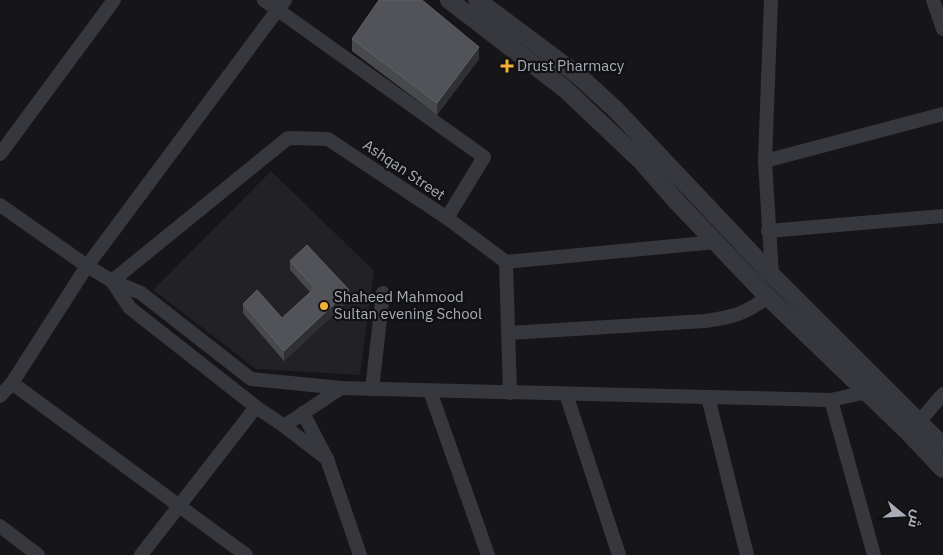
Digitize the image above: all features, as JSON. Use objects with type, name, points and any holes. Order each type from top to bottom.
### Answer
[{"type":"street","points":[[0,154],[114,0]]},
{"type":"street","points":[[264,0],[281,5],[484,157],[447,218]]},
{"type":"street","points":[[449,0],[565,90],[642,162],[677,202],[768,297],[872,387],[919,422],[943,446]]},
{"type":"street","points":[[477,0],[578,76],[640,134],[772,275],[943,469]]},
{"type":"street","points":[[771,0],[765,161],[772,275]]},
{"type":"street","points":[[933,0],[943,29]]},
{"type":"street","points":[[0,396],[12,383],[87,266],[281,5]]},
{"type":"street","points":[[765,161],[943,114]]},
{"type":"street","name":"Ashqan Street","points":[[112,281],[288,138],[328,139],[447,218],[506,262]]},
{"type":"street","points":[[0,205],[87,266],[112,281],[141,292],[251,379],[341,388],[831,400],[872,387]]},
{"type":"street","points":[[768,231],[943,216]]},
{"type":"street","points":[[510,393],[506,262],[716,242]]},
{"type":"street","points":[[112,281],[130,308],[256,407],[327,459]]},
{"type":"street","points":[[372,389],[383,293]]},
{"type":"street","points":[[509,333],[724,319],[739,315],[768,297]]},
{"type":"street","points":[[12,383],[246,555]]},
{"type":"street","points":[[284,426],[341,388]]},
{"type":"street","points":[[430,391],[488,555]]},
{"type":"street","points":[[566,394],[620,555]]},
{"type":"street","points":[[919,422],[943,394]]},
{"type":"street","points":[[708,398],[747,555]]},
{"type":"street","points":[[831,400],[874,555]]},
{"type":"street","points":[[141,555],[256,407]]},
{"type":"street","points":[[303,413],[327,459],[360,555]]},
{"type":"street","points":[[0,526],[38,555]]},
{"type":"shaded area","points":[[271,171],[374,271],[360,375],[256,369],[153,290]]},
{"type":"building","points":[[379,0],[422,0],[479,47],[437,103],[352,39]]},
{"type":"building","name":"Shaheed Mahmood Sultan evening School","points":[[307,245],[349,290],[284,351],[243,304],[257,290],[282,318],[315,288],[290,261]]},
{"type":"place","name":"Drust Pharmacy","points":[[507,66]]},
{"type":"place","name":"Shaheed Mahmood Sultan evening School","points":[[324,306]]}]
